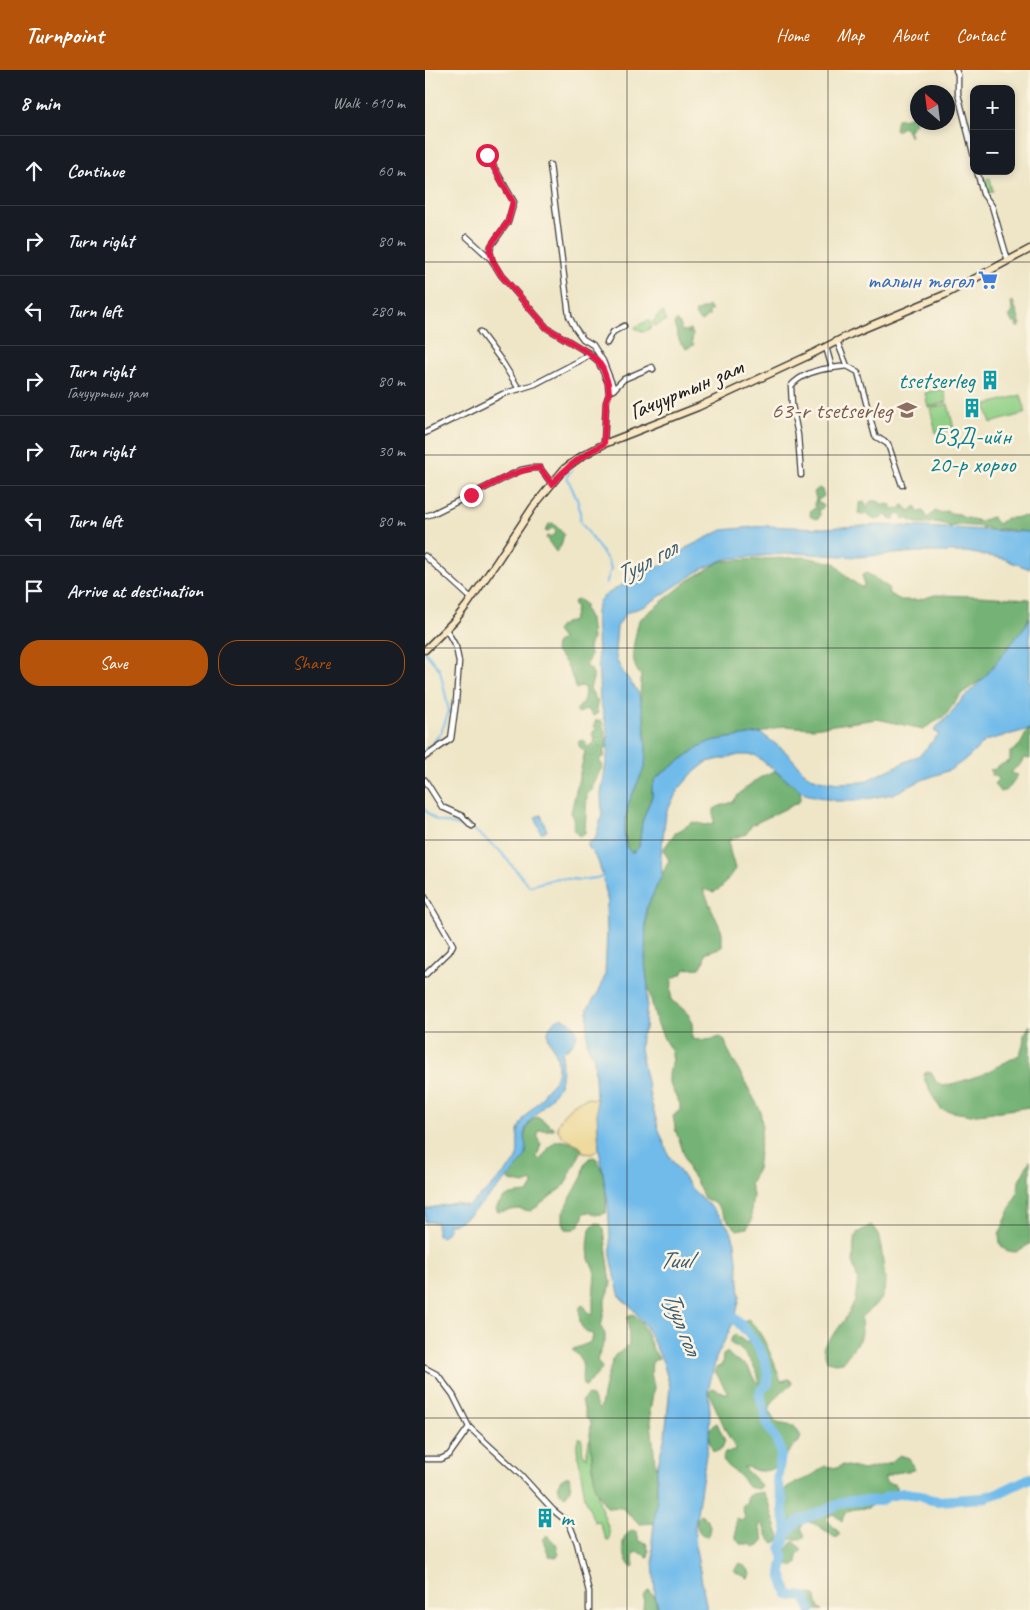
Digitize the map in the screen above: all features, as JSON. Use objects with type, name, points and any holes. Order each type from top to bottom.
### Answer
[{"type":"main road","name":"Гачууртын зам","points":[[425,650],[455,620],[533,507],[565,469],[576,460],[604,444],[698,407],[851,334],[951,292],[1030,249]]},
{"type":"street","points":[[956,70],[958,75],[958,94],[970,141]]},
{"type":"street","points":[[487,155],[513,202],[508,222],[491,246],[490,251],[493,261],[501,275],[547,328],[597,360],[605,374],[609,394]]},
{"type":"street","points":[[550,165],[569,316],[575,328],[583,338],[593,345],[603,361],[614,389]]},
{"type":"street","points":[[978,175],[983,194],[992,206],[1008,261]]},
{"type":"street","points":[[467,237],[493,261]]},
{"type":"street","points":[[607,342],[613,332],[624,326]]},
{"type":"street","points":[[480,332],[501,360],[519,389]]},
{"type":"street","points":[[837,341],[847,366],[857,372],[875,436],[888,444],[901,485]]},
{"type":"street","points":[[826,347],[832,368]]},
{"type":"street","points":[[425,433],[503,394],[535,384],[590,354]]},
{"type":"street","points":[[801,475],[791,386],[807,375],[824,368],[847,366]]},
{"type":"street","points":[[604,444],[606,402],[609,394],[624,379],[652,367],[653,369]]},
{"type":"street","points":[[425,516],[521,470],[540,468],[552,484]]},
{"type":"street","points":[[425,556],[471,598]]},
{"type":"street","points":[[425,757],[451,739],[459,662],[456,647],[446,629]]},
{"type":"street","points":[[425,780],[442,807],[462,816],[472,826]]},
{"type":"street","points":[[425,897],[453,945],[449,952],[425,975]]},
{"type":"street","points":[[425,1368],[438,1375],[453,1395],[469,1427],[521,1476],[553,1510],[569,1523],[577,1544],[589,1592],[589,1610]]},
{"type":"street","points":[[425,1459],[441,1459],[449,1455],[469,1427]]},
{"type":"green space","points":[[910,116],[909,130],[911,136],[909,136],[905,128],[902,127],[897,131],[895,129],[897,119]]},
{"type":"green space","points":[[990,178],[993,191],[987,194],[983,180]]},
{"type":"green space","points":[[1013,301],[1021,325],[1018,328],[1017,324],[1012,322],[1009,316],[1012,311],[1011,302]]},
{"type":"green space","points":[[708,306],[712,310],[708,313],[710,315],[701,322],[695,313]]},
{"type":"green space","points":[[661,313],[664,313],[666,321],[655,326],[652,322]]},
{"type":"green space","points":[[649,320],[652,327],[644,332],[635,328],[635,327]]},
{"type":"green space","points":[[677,320],[682,332],[683,330],[690,329],[691,331],[687,333],[693,333],[692,342],[694,345],[686,349],[680,342],[674,324]]},
{"type":"green space","points":[[943,388],[947,402],[928,407],[925,393]]},
{"type":"green space","points":[[1021,395],[1026,413],[991,423],[985,405]]},
{"type":"green space","points":[[948,404],[954,429],[936,433],[930,408]]},
{"type":"green space","points":[[819,488],[824,496],[817,501],[824,506],[818,510],[820,514],[819,518],[816,519],[810,515],[811,510],[816,508],[814,492]]},
{"type":"green space","points":[[871,501],[878,501],[884,506],[886,504],[892,505],[890,508],[896,510],[904,505],[910,511],[916,506],[918,513],[924,512],[928,518],[935,511],[960,514],[962,517],[977,520],[977,522],[992,517],[998,524],[1006,518],[1030,517],[1030,532],[1018,531],[1013,533],[1011,530],[1000,529],[994,531],[973,526],[950,527],[941,523],[918,523],[907,518],[903,519],[898,514],[893,520],[885,515],[876,519],[868,514],[862,515],[858,513],[860,503],[866,503],[866,508],[868,508]]},
{"type":"green space","points":[[553,523],[564,534],[561,546],[556,552],[546,538],[547,536],[553,536],[556,532],[552,528],[547,532],[545,531],[549,524]]},
{"type":"green space","points":[[805,557],[835,563],[847,577],[863,588],[862,575],[867,573],[888,587],[889,594],[901,600],[918,600],[935,595],[1030,599],[1030,614],[1026,625],[984,678],[961,694],[945,716],[923,729],[877,719],[813,728],[782,726],[761,733],[711,741],[700,746],[656,778],[652,787],[652,796],[642,822],[639,847],[631,852],[626,848],[624,832],[626,817],[629,802],[645,766],[646,750],[644,719],[640,701],[641,676],[634,663],[633,656],[639,620],[688,581],[721,561]]},
{"type":"green space","points":[[578,599],[585,604],[585,610],[590,619],[592,638],[589,648],[590,656],[586,665],[593,673],[590,689],[598,702],[596,708],[598,713],[593,716],[587,709],[578,714],[576,711],[585,694],[584,687],[576,689],[567,665],[555,652],[556,643],[562,639],[556,631],[564,623],[573,621],[576,608],[573,602]]},
{"type":"green space","points":[[601,720],[607,747],[603,750],[605,755],[599,760],[603,766],[592,786],[593,789],[587,794],[585,833],[579,836],[574,831],[574,818],[571,813],[585,751],[579,746],[579,742],[583,740],[586,742],[586,746],[589,747],[594,743],[592,734],[595,730],[595,721]]},
{"type":"green space","points":[[1030,729],[1030,759],[1024,758],[1011,773],[1018,775],[1007,790],[1000,792],[994,784],[999,778],[992,775],[990,770],[996,769],[998,766],[1010,761],[1010,752],[1018,746],[1026,732]]},
{"type":"green space","points":[[775,771],[800,790],[799,802],[752,825],[746,834],[730,839],[730,849],[735,869],[721,888],[714,892],[703,889],[722,932],[722,947],[705,953],[704,962],[700,968],[685,969],[683,973],[672,979],[671,1000],[689,1016],[692,1025],[692,1039],[706,1040],[720,1037],[725,1040],[727,1048],[760,1110],[762,1124],[757,1171],[750,1183],[753,1195],[752,1220],[747,1228],[737,1230],[717,1205],[704,1198],[689,1171],[676,1132],[673,1116],[680,1110],[680,1104],[669,1083],[669,1072],[673,1060],[671,1050],[656,1020],[648,987],[645,964],[646,909],[669,860],[663,850],[674,834],[693,822],[706,825],[714,823],[714,809],[733,802],[751,784]]},
{"type":"green space","points":[[1030,1025],[1030,1107],[971,1115],[941,1109],[925,1081],[924,1074],[927,1072],[932,1073],[936,1082],[943,1086],[981,1075],[1019,1055],[1023,1046],[1024,1035]]},
{"type":"green space","points":[[535,1117],[540,1118],[554,1128],[553,1130],[539,1130],[538,1132],[541,1144],[537,1157],[539,1160],[551,1145],[557,1141],[574,1144],[582,1150],[564,1186],[537,1207],[530,1211],[518,1209],[498,1212],[496,1209],[502,1200],[513,1195],[528,1193],[533,1185],[532,1181],[524,1184],[510,1181],[508,1177],[518,1165],[526,1148],[524,1139],[526,1131]]},
{"type":"green space","points":[[594,1157],[600,1165],[604,1178],[606,1213],[584,1213],[581,1223],[576,1228],[566,1229],[563,1222],[563,1212],[582,1177],[585,1164],[589,1158]]},
{"type":"green space","points":[[1030,1160],[1030,1244],[1016,1252],[1006,1251],[1000,1244],[999,1235],[1018,1191],[1019,1181]]},
{"type":"green space","points":[[597,1223],[604,1229],[611,1283],[605,1299],[601,1327],[605,1334],[605,1341],[597,1360],[602,1368],[586,1386],[583,1385],[582,1380],[582,1363],[573,1349],[589,1343],[593,1337],[580,1324],[579,1316],[582,1305],[589,1314],[593,1315],[595,1273],[589,1259],[588,1246],[590,1229]]},
{"type":"green space","points":[[871,1225],[877,1231],[881,1247],[886,1285],[881,1300],[861,1317],[862,1333],[843,1362],[827,1361],[823,1348],[845,1319],[855,1301],[858,1280],[853,1264],[854,1242],[857,1233]]},
{"type":"green space","points":[[633,1314],[643,1325],[653,1350],[659,1358],[652,1362],[651,1373],[654,1387],[650,1411],[657,1467],[655,1523],[640,1524],[621,1507],[609,1508],[605,1505],[595,1488],[590,1435],[591,1422],[586,1417],[582,1400],[588,1395],[592,1397],[600,1410],[606,1380],[615,1355],[629,1344],[628,1317]]},
{"type":"green space","points":[[748,1319],[763,1339],[781,1381],[789,1379],[792,1382],[771,1405],[771,1413],[777,1423],[794,1426],[801,1436],[799,1442],[774,1468],[759,1471],[743,1467],[760,1484],[761,1486],[758,1489],[748,1487],[741,1477],[725,1464],[723,1456],[725,1452],[736,1450],[708,1391],[713,1388],[728,1393],[715,1371],[716,1368],[722,1365],[723,1355],[727,1352],[734,1359],[748,1367],[755,1381],[759,1383],[758,1374],[750,1360],[740,1349],[730,1343],[732,1337],[736,1335],[748,1343],[742,1322]]},
{"type":"green space","points":[[717,1423],[725,1441],[722,1448],[718,1451],[713,1451],[709,1432],[713,1425]]},
{"type":"green space","points":[[579,1438],[581,1438],[583,1453],[586,1458],[589,1440],[591,1439],[595,1482],[601,1508],[609,1529],[609,1541],[606,1539],[599,1521],[595,1522],[593,1519],[585,1497],[577,1449]]},
{"type":"green space","points":[[900,1455],[909,1458],[915,1469],[885,1477],[888,1483],[896,1486],[896,1489],[868,1508],[848,1511],[842,1521],[833,1514],[827,1517],[826,1519],[839,1532],[839,1536],[836,1538],[817,1525],[805,1522],[801,1527],[805,1537],[802,1539],[790,1539],[784,1513],[782,1492],[788,1487],[810,1477],[825,1466],[837,1468],[843,1465],[863,1470],[888,1464]]},
{"type":"green space","points":[[566,1477],[569,1477],[571,1484],[570,1490],[565,1496],[560,1493],[558,1485]]},
{"type":"green space","points":[[763,1492],[780,1538],[774,1543],[768,1537],[762,1524],[760,1524],[764,1540],[759,1546],[740,1544],[736,1538],[736,1518],[742,1520],[745,1518],[742,1506],[747,1502],[747,1497],[751,1494]]},
{"type":"green space","points":[[700,1515],[707,1519],[710,1526],[709,1535],[706,1537],[699,1532],[697,1527],[697,1518]]},
{"type":"green space","points":[[632,1530],[637,1532],[639,1541],[646,1543],[649,1551],[648,1557],[638,1552],[634,1553],[633,1567],[630,1566],[623,1552],[623,1542]]},
{"type":"green space","points":[[547,1535],[556,1544],[559,1555],[556,1557],[549,1556],[543,1540]]},
{"type":"green space","points":[[792,1542],[795,1542],[802,1550],[797,1555],[797,1564],[792,1567],[786,1562],[786,1554]]},
{"type":"green space","points":[[740,1563],[751,1574],[748,1578],[734,1570]]},
{"type":"green space","points":[[648,1591],[654,1596],[658,1610],[643,1610],[644,1596]]},
{"type":"green space","points":[[810,1594],[815,1595],[818,1606],[822,1610],[813,1610],[807,1598]]},
{"type":"sand","points":[[586,1098],[597,1099],[599,1149],[592,1154],[584,1153],[579,1145],[564,1138],[557,1128],[561,1118],[568,1110]]},
{"type":"water","name":"Tuul","points":[[879,525],[1030,532],[1030,569],[1006,559],[966,552],[918,552],[857,557],[796,553],[726,559],[702,569],[645,606],[626,613],[617,627],[615,650],[617,661],[638,692],[644,719],[645,766],[629,802],[624,832],[627,848],[634,852],[639,847],[642,822],[652,796],[652,787],[656,778],[700,746],[711,741],[761,733],[786,752],[808,776],[823,781],[840,783],[863,782],[920,755],[940,733],[936,733],[934,729],[944,721],[965,696],[984,678],[1026,625],[1030,617],[1030,729],[985,741],[969,757],[950,770],[922,780],[893,794],[855,801],[836,801],[805,794],[755,755],[739,755],[707,762],[692,774],[678,790],[666,813],[661,853],[662,875],[646,909],[645,964],[648,987],[645,1029],[641,1037],[640,1049],[651,1101],[669,1156],[691,1188],[721,1217],[731,1231],[735,1243],[740,1297],[735,1319],[716,1358],[708,1391],[710,1410],[709,1435],[695,1526],[696,1549],[707,1610],[659,1610],[655,1595],[652,1541],[657,1497],[657,1467],[665,1436],[670,1387],[663,1362],[646,1327],[633,1309],[620,1297],[617,1285],[611,1256],[608,1204],[599,1149],[594,1058],[587,1042],[588,1008],[599,991],[605,976],[606,907],[608,903],[598,861],[588,846],[588,843],[595,839],[602,816],[601,794],[608,751],[607,728],[600,700],[596,612],[599,601],[618,587],[672,561],[686,548],[722,530],[764,526],[823,528]]},
{"type":"water","points":[[541,815],[547,831],[541,833],[535,817]]},
{"type":"water","points":[[562,1018],[570,1022],[575,1028],[576,1039],[571,1046],[563,1051],[559,1085],[526,1128],[524,1135],[526,1154],[523,1160],[508,1178],[477,1208],[462,1220],[447,1225],[449,1228],[443,1237],[437,1236],[437,1222],[425,1222],[425,1209],[455,1203],[468,1206],[488,1190],[516,1161],[519,1127],[543,1096],[544,1091],[552,1085],[556,1077],[557,1057],[548,1033],[554,1022]]},
{"type":"waterway","name":"Туул гол","points":[[573,470],[567,477],[578,504],[580,521],[609,562],[611,569],[606,584]]},
{"type":"waterway","points":[[425,652],[440,670],[449,711],[441,733],[425,749]]},
{"type":"waterway","points":[[425,810],[436,820],[474,830],[500,851],[529,886],[558,878],[581,880],[603,877]]},
{"type":"waterway","points":[[735,1319],[759,1348],[768,1374],[768,1384],[761,1390],[760,1395],[768,1426],[779,1445],[781,1455],[777,1481],[788,1532],[781,1549],[784,1558],[781,1574],[788,1594],[805,1597],[811,1610]]},
{"type":"waterway","points":[[788,1532],[798,1521],[847,1501],[880,1501],[888,1496],[903,1493],[921,1495],[938,1501],[983,1498],[1001,1492],[1030,1478]]},
{"type":"place","name":"талын төгөл","points":[[988,280]]},
{"type":"place","name":"tsetserleg","points":[[990,380]]},
{"type":"place","name":"БЗД-ийн 20-р хороо","points":[[972,408]]},
{"type":"place","name":"63-r tsetserleg","points":[[907,410]]},
{"type":"place","name":"m","points":[[545,1518]]},
{"type":"route","points":[[471,495],[521,470],[531,468],[540,468],[552,484],[565,469],[582,456],[604,444],[606,402],[609,394],[605,374],[597,360],[547,328],[501,275],[493,261],[490,251],[491,246],[508,222],[513,202],[487,155]]}]
